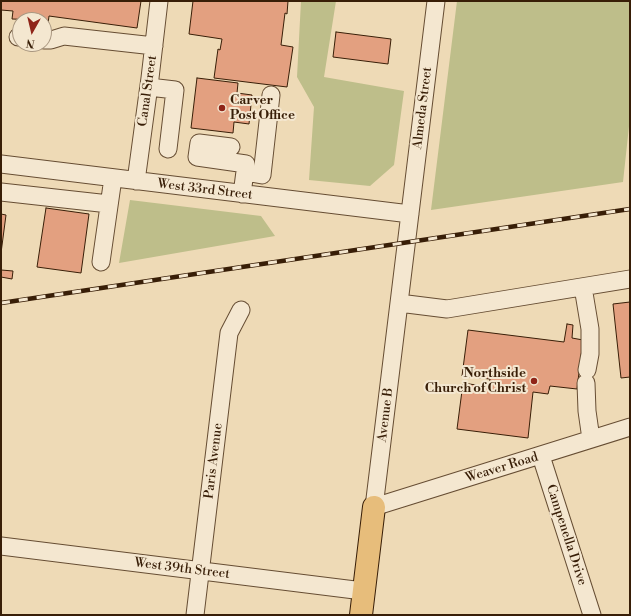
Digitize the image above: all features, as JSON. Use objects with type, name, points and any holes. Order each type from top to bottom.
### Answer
[{"type":"main road","name":"Avenue B","points":[[360,615],[374,507]]},
{"type":"street","name":"Canal Street","points":[[136,181],[159,1]]},
{"type":"street","name":"Almeda Street","points":[[410,214],[436,1]]},
{"type":"street","points":[[52,40],[64,36],[154,46]]},
{"type":"street","points":[[140,150],[155,148],[167,155],[175,90],[149,88]]},
{"type":"street","points":[[245,172],[262,175],[271,95]]},
{"type":"street","points":[[231,147],[199,143],[197,157],[246,164],[242,194]]},
{"type":"street","name":"West 33rd Street","points":[[1,164],[410,214]]},
{"type":"street","points":[[18,194],[20,167]]},
{"type":"street","points":[[101,262],[113,178]]},
{"type":"street","points":[[1,192],[109,204]]},
{"type":"street","name":"Avenue B","points":[[374,507],[410,214]]},
{"type":"street","points":[[399,303],[447,309],[630,279]]},
{"type":"street","points":[[583,287],[590,329],[590,354],[586,377],[587,411],[591,440]]},
{"type":"street","name":"Paris Avenue","points":[[195,615],[229,334],[241,310]]},
{"type":"street","name":"Weaver Road","points":[[374,507],[630,427]]},
{"type":"street","name":"Campenella Drive","points":[[541,456],[592,615]]},
{"type":"street","name":"West 39th Street","points":[[1,546],[363,591]]},
{"type":"green space","points":[[301,1],[336,1],[324,77],[404,91],[394,165],[370,186],[309,180],[314,107],[297,77]]},
{"type":"green space","points":[[457,1],[630,1],[630,117],[623,182],[431,210]]},
{"type":"green space","points":[[130,200],[261,216],[275,236],[119,263]]},
{"type":"building","points":[[1,1],[141,1],[137,28],[52,16],[52,12],[13,12],[1,10]]},
{"type":"building","points":[[193,1],[288,1],[281,45],[293,47],[287,87],[214,78],[218,49],[220,50],[222,39],[189,34]]},
{"type":"building","points":[[336,32],[391,39],[388,64],[333,57]]},
{"type":"building","name":"Carver Post Office","points":[[197,78],[238,83],[237,93],[252,95],[249,124],[234,122],[233,133],[191,128]]},
{"type":"building","points":[[46,208],[89,214],[81,273],[37,267]]},
{"type":"building","points":[[1,214],[6,215],[1,253]]},
{"type":"building","points":[[1,270],[13,271],[12,279],[1,277]]},
{"type":"building","points":[[630,302],[630,377],[621,378],[613,304]]},
{"type":"building","name":"Northside Church of Christ","points":[[567,324],[573,325],[572,338],[583,340],[577,389],[550,386],[548,394],[533,392],[528,438],[457,429],[463,383],[489,387],[490,379],[462,376],[468,330],[564,342]]},
{"type":"railway","points":[[1,303],[630,209]]},
{"type":"place","name":"Carver Post Office","points":[[222,108]]},
{"type":"place","name":"Northside Church of Christ","points":[[534,381]]}]
